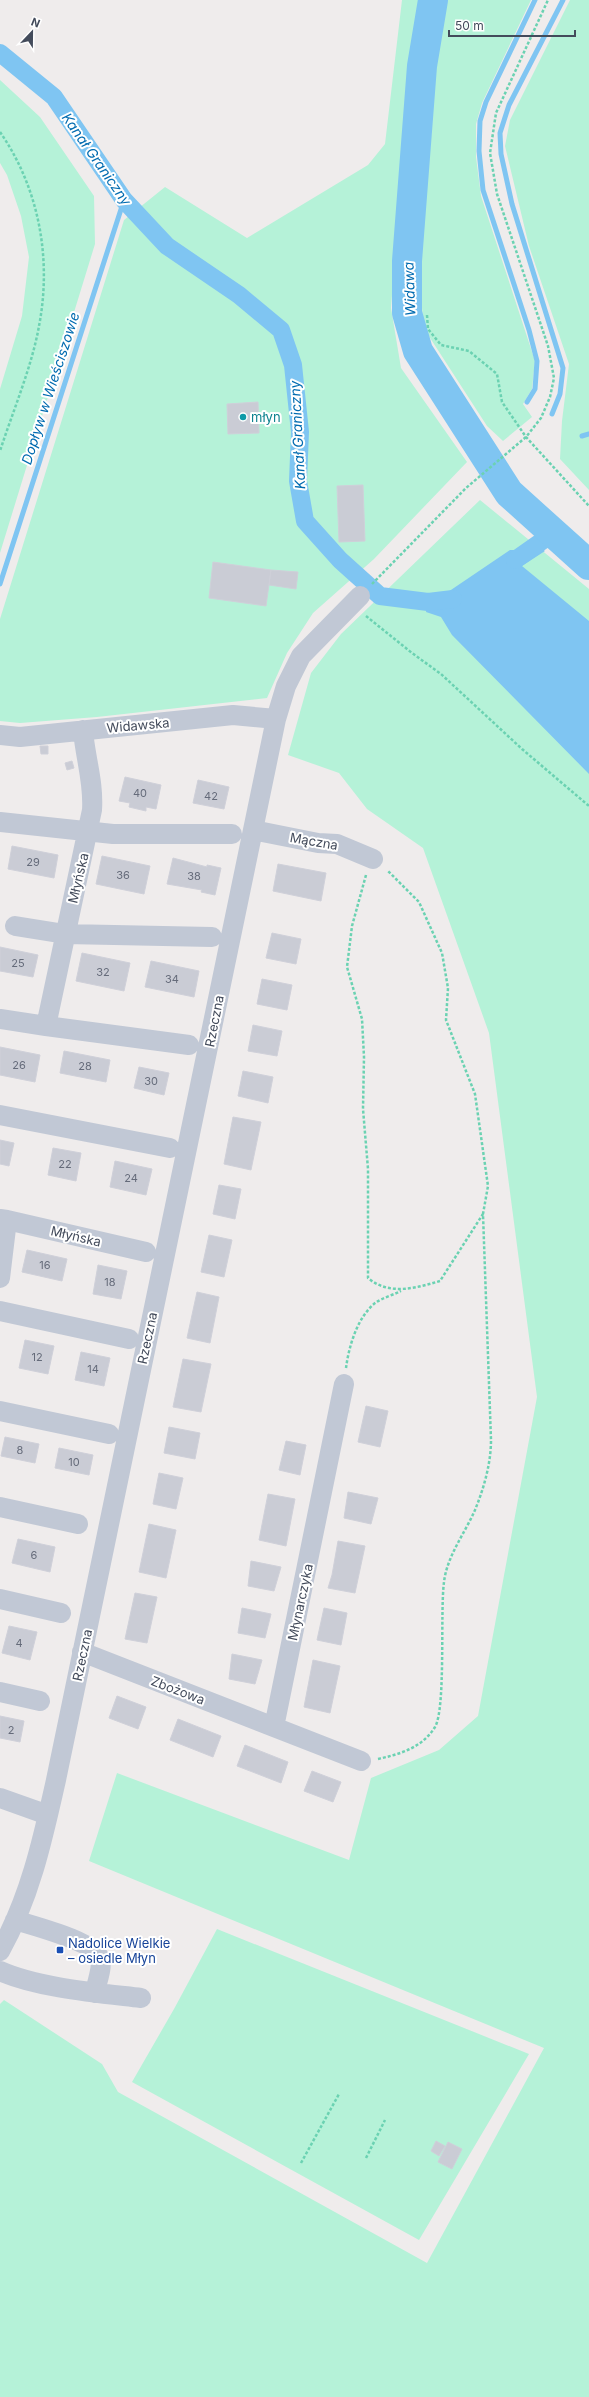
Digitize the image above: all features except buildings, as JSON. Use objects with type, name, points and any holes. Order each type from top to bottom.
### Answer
[{"type":"street","name":"Rzeczna","points":[[0,1951],[15,1920],[33,1872],[48,1815],[276,719],[286,686],[302,656],[356,600]]},
{"type":"street","name":"Widawska","points":[[0,735],[20,737],[83,730],[142,726],[233,715],[276,719]]},
{"type":"street","name":"Młyńska","points":[[46,1026],[65,934],[89,831],[93,796],[92,777],[85,755],[83,730]]},
{"type":"street","points":[[0,822],[113,834],[232,834]]},
{"type":"street","name":"Mączna","points":[[253,830],[318,843],[337,844],[373,859]]},
{"type":"street","points":[[15,926],[65,934],[212,937]]},
{"type":"street","points":[[0,1019],[189,1046]]},
{"type":"street","points":[[0,1115],[170,1148]]},
{"type":"street","name":"Młyńska","points":[[0,1278],[3,1220],[146,1252]]},
{"type":"street","points":[[0,1311],[129,1339]]},
{"type":"street","name":"Młynarczyka","points":[[274,1727],[344,1384]]},
{"type":"street","points":[[0,1411],[109,1434]]},
{"type":"street","points":[[0,1507],[78,1524]]},
{"type":"street","points":[[0,1599],[61,1613]]},
{"type":"street","name":"Zbożowa","points":[[82,1652],[274,1727]]},
{"type":"street","points":[[0,1692],[40,1701]]},
{"type":"street","points":[[274,1727],[361,1761]]},
{"type":"street","points":[[0,1798],[48,1815]]},
{"type":"street","points":[[15,1920],[76,1940],[96,1951],[101,1960],[95,1993]]},
{"type":"street","points":[[0,1971],[13,1977],[95,1993],[141,1998]]},
{"type":"path","points":[[376,579],[466,488],[513,446],[526,437],[541,418],[550,396],[554,378],[548,346],[497,194],[490,153],[496,113],[548,0]]},
{"type":"path","points":[[0,132],[18,160],[36,208],[41,234],[44,272],[44,300],[39,328],[0,451]]},
{"type":"path","points":[[427,315],[428,329],[441,345],[469,350],[497,374],[502,402],[526,437],[589,506]]},
{"type":"path","points":[[356,600],[412,653],[441,674],[522,749],[589,806]]},
{"type":"path","points":[[361,1761],[379,1759],[418,1747],[435,1727],[440,1705],[444,1580],[453,1554],[475,1509],[491,1460],[482,1214],[488,1186],[475,1094],[446,1020],[448,988],[442,953],[420,902],[373,859],[366,874],[352,926],[347,967],[362,1019],[364,1057],[363,1108],[368,1169],[368,1278],[376,1285],[402,1291]]},
{"type":"path","points":[[344,1384],[348,1350],[356,1328],[375,1303],[402,1291],[440,1281],[482,1214]]},
{"type":"path","points":[[301,2163],[339,2094]]},
{"type":"path","points":[[366,2158],[385,2120]]},
{"type":"green space","points":[[402,0],[421,0],[404,140],[391,308],[401,368],[467,462],[374,559],[313,613],[287,653],[267,698],[97,717],[20,723],[0,721],[0,619],[124,220],[165,187],[247,238],[368,165],[385,144]]},
{"type":"green space","points":[[444,0],[531,0],[482,103],[476,124],[476,157],[481,196],[535,361],[532,389],[523,404],[532,417],[503,441],[487,426],[423,327],[420,268],[432,125],[434,47]]},
{"type":"green space","points":[[570,0],[589,0],[589,490],[560,459],[562,421],[569,364],[529,246],[505,146],[510,120]]},
{"type":"green space","points":[[0,80],[40,117],[94,196],[95,244],[0,553],[0,389],[22,316],[29,257],[21,216],[7,175],[0,163]]},
{"type":"green space","points":[[480,500],[589,589],[589,2397],[0,2397],[0,2004],[4,2000],[102,2064],[118,2092],[427,2263],[544,2048],[89,1861],[117,1773],[349,1860],[371,1778],[439,1750],[478,1716],[537,1397],[489,1033],[423,848],[367,809],[339,773],[288,755],[311,673],[341,634]]},
{"type":"green space","points":[[217,1929],[529,2054],[419,2240],[132,2082],[174,2009]]},
{"type":"water","points":[[532,542],[545,551],[522,566],[589,621],[589,774],[452,635],[441,617],[426,612],[429,596],[445,594],[510,550],[521,550]]},
{"type":"waterway","name":"Widawa","points":[[433,0],[422,66],[407,261],[407,313],[418,351],[509,493],[589,565]]},
{"type":"waterway","points":[[527,402],[535,389],[537,361],[529,330],[483,190],[479,151],[480,121],[486,102],[535,0]]},
{"type":"waterway","points":[[552,414],[560,394],[563,368],[512,204],[501,154],[500,133],[509,105],[563,0]]},
{"type":"waterway","name":"Kanał Graniczny","points":[[0,53],[54,97],[124,200],[167,246],[239,295],[281,330],[293,365],[300,432],[298,481],[305,521],[340,560],[380,596],[428,602],[453,599]]},
{"type":"waterway","name":"Dopływ w Wieściszowie","points":[[0,584],[124,200]]},
{"type":"waterway","points":[[582,436],[589,434]]},
{"type":"waterway","name":"Kanał Graniczny","points":[[515,560],[552,534]]},
{"type":"place","name":"młyn","points":[[243,417]]},
{"type":"place","name":"Nadolice Wielkie – osiedle Młyn","points":[[60,1950]]}]
